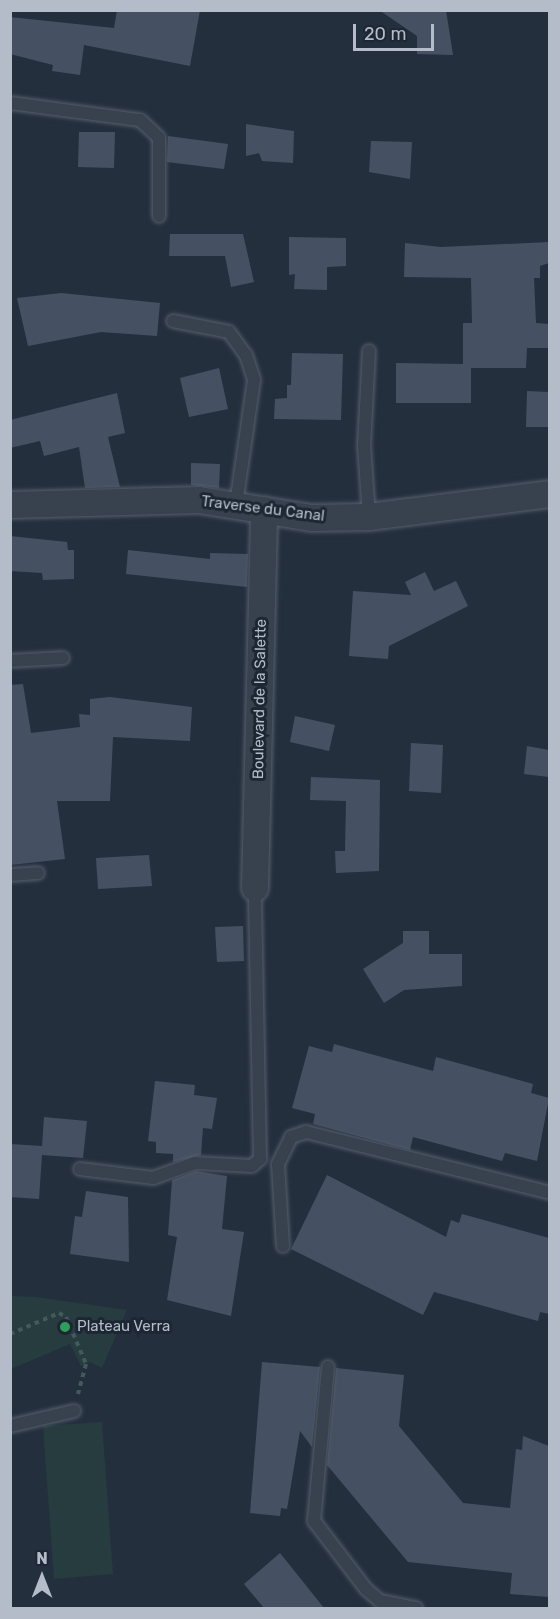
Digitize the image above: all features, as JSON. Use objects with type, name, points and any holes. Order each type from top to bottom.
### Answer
[{"type":"street","name":"Traverse du Canal","points":[[10,505],[199,500],[312,518],[369,517],[549,494]]},
{"type":"street","name":"Boulevard de la Salette","points":[[255,888],[264,510]]},
{"type":"lane","points":[[10,103],[140,120],[159,138],[159,216]]},
{"type":"lane","points":[[173,321],[229,332],[246,355],[254,380],[236,505]]},
{"type":"lane","points":[[369,351],[364,445],[369,517]]},
{"type":"lane","points":[[10,661],[63,658]]},
{"type":"lane","points":[[10,875],[38,873]]},
{"type":"lane","points":[[80,1169],[153,1178],[195,1163],[252,1166],[260,1159],[255,888]]},
{"type":"lane","points":[[283,1246],[278,1164],[291,1137],[306,1132],[549,1193]]},
{"type":"lane","points":[[327,1367],[314,1521],[366,1589],[380,1601],[416,1608]]},
{"type":"lane","points":[[10,1426],[74,1411]]},
{"type":"path","points":[[10,1334],[59,1313],[66,1317],[86,1364],[74,1411]]},
{"type":"green space","name":"Plateau Verra","points":[[11,1296],[36,1297],[127,1310],[102,1368],[90,1362],[81,1366],[70,1344],[11,1369]]},
{"type":"green space","points":[[102,1422],[113,1574],[54,1579],[43,1426]]},
{"type":"building","points":[[117,10],[200,10],[190,66],[84,45],[80,75],[52,71],[53,65],[10,54],[10,17],[114,28]]},
{"type":"building","points":[[379,10],[446,10],[453,55],[417,54],[417,36]]},
{"type":"building","points":[[246,124],[294,131],[293,163],[262,161],[259,153],[246,156]]},
{"type":"building","points":[[79,132],[115,132],[114,168],[78,167]]},
{"type":"building","points":[[168,136],[228,144],[224,169],[167,162]]},
{"type":"building","points":[[371,141],[412,142],[410,179],[369,172]]},
{"type":"building","points":[[170,234],[243,234],[254,282],[231,287],[225,256],[169,256]]},
{"type":"building","points":[[289,237],[346,238],[346,266],[327,267],[327,290],[294,289],[295,274],[289,275]]},
{"type":"building","points":[[549,242],[549,263],[540,266],[540,278],[534,278],[536,323],[549,324],[549,348],[527,348],[526,368],[471,368],[471,403],[396,403],[396,363],[463,364],[463,323],[472,323],[471,278],[404,277],[405,243],[441,247]]},
{"type":"building","points":[[61,293],[160,303],[157,336],[101,332],[28,346],[17,298]]},
{"type":"building","points":[[292,353],[343,354],[341,420],[274,419],[275,399],[287,398],[287,385],[291,385]]},
{"type":"building","points":[[219,368],[228,409],[189,417],[180,378]]},
{"type":"building","points":[[527,391],[549,392],[549,427],[526,427]]},
{"type":"building","points":[[117,393],[125,433],[108,437],[120,487],[85,488],[79,447],[44,456],[40,441],[10,448],[10,420]]},
{"type":"building","points":[[191,463],[220,464],[219,488],[191,485]]},
{"type":"building","points":[[10,536],[67,542],[68,550],[74,550],[74,579],[43,580],[42,573],[10,571]]},
{"type":"building","points":[[128,550],[210,559],[210,553],[248,554],[247,587],[126,574]]},
{"type":"building","points":[[425,572],[434,591],[456,581],[468,606],[389,646],[388,659],[349,656],[353,591],[411,595],[405,582]]},
{"type":"building","points":[[23,684],[31,733],[80,727],[79,714],[90,715],[90,699],[110,697],[192,707],[190,741],[113,737],[110,801],[57,801],[65,859],[10,865],[10,685]]},
{"type":"building","points":[[295,716],[335,725],[329,751],[290,742]]},
{"type":"building","points":[[411,743],[443,745],[441,793],[409,791]]},
{"type":"building","points":[[527,746],[549,750],[549,777],[524,774]]},
{"type":"building","points":[[311,777],[380,780],[379,871],[336,873],[335,851],[345,851],[346,801],[310,800]]},
{"type":"building","points":[[149,855],[152,886],[98,889],[96,858]]},
{"type":"building","points":[[243,926],[244,961],[217,962],[215,927]]},
{"type":"building","points":[[403,931],[429,931],[429,954],[462,954],[462,986],[404,990],[384,1003],[363,969],[403,943]]},
{"type":"building","points":[[334,1044],[433,1071],[436,1057],[533,1084],[531,1093],[549,1098],[537,1161],[505,1153],[502,1161],[413,1137],[410,1150],[313,1124],[315,1114],[292,1108],[309,1046],[332,1052]]},
{"type":"building","points":[[155,1081],[195,1085],[194,1095],[217,1098],[212,1129],[203,1128],[201,1155],[173,1162],[173,1154],[156,1153],[156,1142],[148,1141]]},
{"type":"building","points":[[44,1117],[87,1121],[83,1158],[42,1155],[39,1199],[10,1197],[10,1144],[42,1146]]},
{"type":"building","points":[[196,1171],[227,1176],[222,1229],[244,1232],[231,1316],[167,1300],[177,1237],[168,1235],[172,1180]]},
{"type":"building","points":[[327,1175],[446,1237],[451,1220],[459,1223],[462,1214],[549,1238],[549,1314],[540,1312],[538,1321],[434,1292],[423,1315],[291,1249]]},
{"type":"building","points":[[86,1191],[128,1197],[129,1262],[70,1254],[75,1216],[82,1217]]},
{"type":"building","points":[[262,1362],[320,1367],[312,1447],[300,1431],[287,1509],[281,1508],[280,1516],[250,1513]]},
{"type":"building","points":[[336,1368],[404,1375],[399,1426],[463,1503],[510,1508],[516,1449],[522,1450],[523,1436],[549,1446],[549,1597],[510,1594],[512,1573],[408,1562],[327,1465]]},
{"type":"building","points":[[280,1553],[324,1608],[264,1608],[244,1584]]},
{"type":"place","name":"Plateau Verra","points":[[65,1327]]}]
